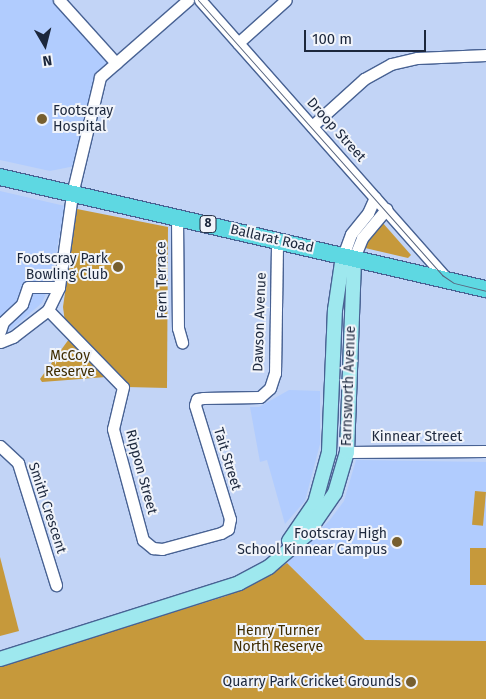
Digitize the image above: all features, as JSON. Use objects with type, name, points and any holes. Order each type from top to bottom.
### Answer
[{"type":"highway","name":"Ballarat Road","points":[[0,177],[486,289]]},
{"type":"main road","name":"Farnsworth Avenue","points":[[207,594],[256,569],[291,539],[315,503],[329,452],[333,346],[349,257]]},
{"type":"main road","name":"Farnsworth Avenue","points":[[0,659],[207,594],[255,576],[300,542],[331,500],[347,452],[351,346],[349,257]]},
{"type":"main road","points":[[333,346],[351,346]]},
{"type":"main road","points":[[332,383],[350,383]]},
{"type":"main road","points":[[329,452],[347,452]]},
{"type":"street","points":[[59,0],[116,64]]},
{"type":"street","points":[[0,342],[12,337],[48,310],[59,287],[72,194],[100,77],[188,0]]},
{"type":"street","name":"Droop Street","points":[[200,0],[448,280]]},
{"type":"street","points":[[238,43],[286,0]]},
{"type":"street","points":[[312,126],[364,79],[391,64],[417,58],[486,55]]},
{"type":"street","name":"Farnsworth Avenue","points":[[349,257],[351,234],[368,213],[375,197]]},
{"type":"street","name":"Farnsworth Avenue","points":[[349,257],[386,209]]},
{"type":"street","name":"Fern Terrace","points":[[176,217],[178,328],[182,342]]},
{"type":"street","name":"Dawson Avenue","points":[[197,399],[250,399],[260,397],[270,388],[275,373],[277,241]]},
{"type":"street","points":[[0,331],[3,322],[22,304],[28,287],[59,287]]},
{"type":"street","name":"Rippon Street","points":[[48,310],[123,387],[113,429],[143,540],[153,548],[162,549],[221,533],[228,529]]},
{"type":"street","name":"Tait Street","points":[[197,399],[195,405],[230,519],[228,529]]},
{"type":"street","name":"Smith Crescent","points":[[0,446],[18,463],[56,585]]},
{"type":"street","name":"Kinnear Street","points":[[347,452],[486,451]]},
{"type":"shaded area","name":"Footscray Hospital","points":[[0,0],[53,0],[108,62],[94,78],[75,166],[50,171],[0,160]]},
{"type":"shaded area","points":[[0,191],[65,206],[51,281],[42,303],[9,331],[0,334]]},
{"type":"shaded area","points":[[289,390],[320,391],[320,444],[305,501],[285,524],[267,460],[260,462],[250,407],[259,407]]},
{"type":"shaded area","name":"Footscray High School Kinnear Campus","points":[[356,460],[486,462],[486,641],[365,640],[287,563],[329,521],[344,501]]},
{"type":"green space","name":"Footscray Park Bowling Club","points":[[77,209],[168,227],[167,388],[127,387],[65,322],[63,307]]},
{"type":"green space","points":[[382,222],[411,255],[408,258],[365,248],[366,240]]},
{"type":"green space","name":"McCoy Reserve","points":[[69,339],[106,377],[42,382],[40,379]]},
{"type":"green space","points":[[475,491],[486,492],[483,526],[472,525]]},
{"type":"green space","points":[[470,548],[486,548],[486,585],[470,585]]},
{"type":"green space","points":[[0,557],[19,631],[0,636]]},
{"type":"green space","name":"Henry Turner North Reserve","points":[[287,563],[365,640],[486,641],[486,699],[0,699],[0,666],[226,596],[262,580]]},
{"type":"tram line","points":[[198,0],[442,275],[454,283],[486,291]]},
{"type":"place","name":"Footscray Hospital","points":[[42,119]]},
{"type":"place","name":"Footscray Park Bowling Club","points":[[118,267]]},
{"type":"place","name":"Footscray High School Kinnear Campus","points":[[397,542]]},
{"type":"place","name":"Quarry Park Cricket Grounds","points":[[411,682]]}]
